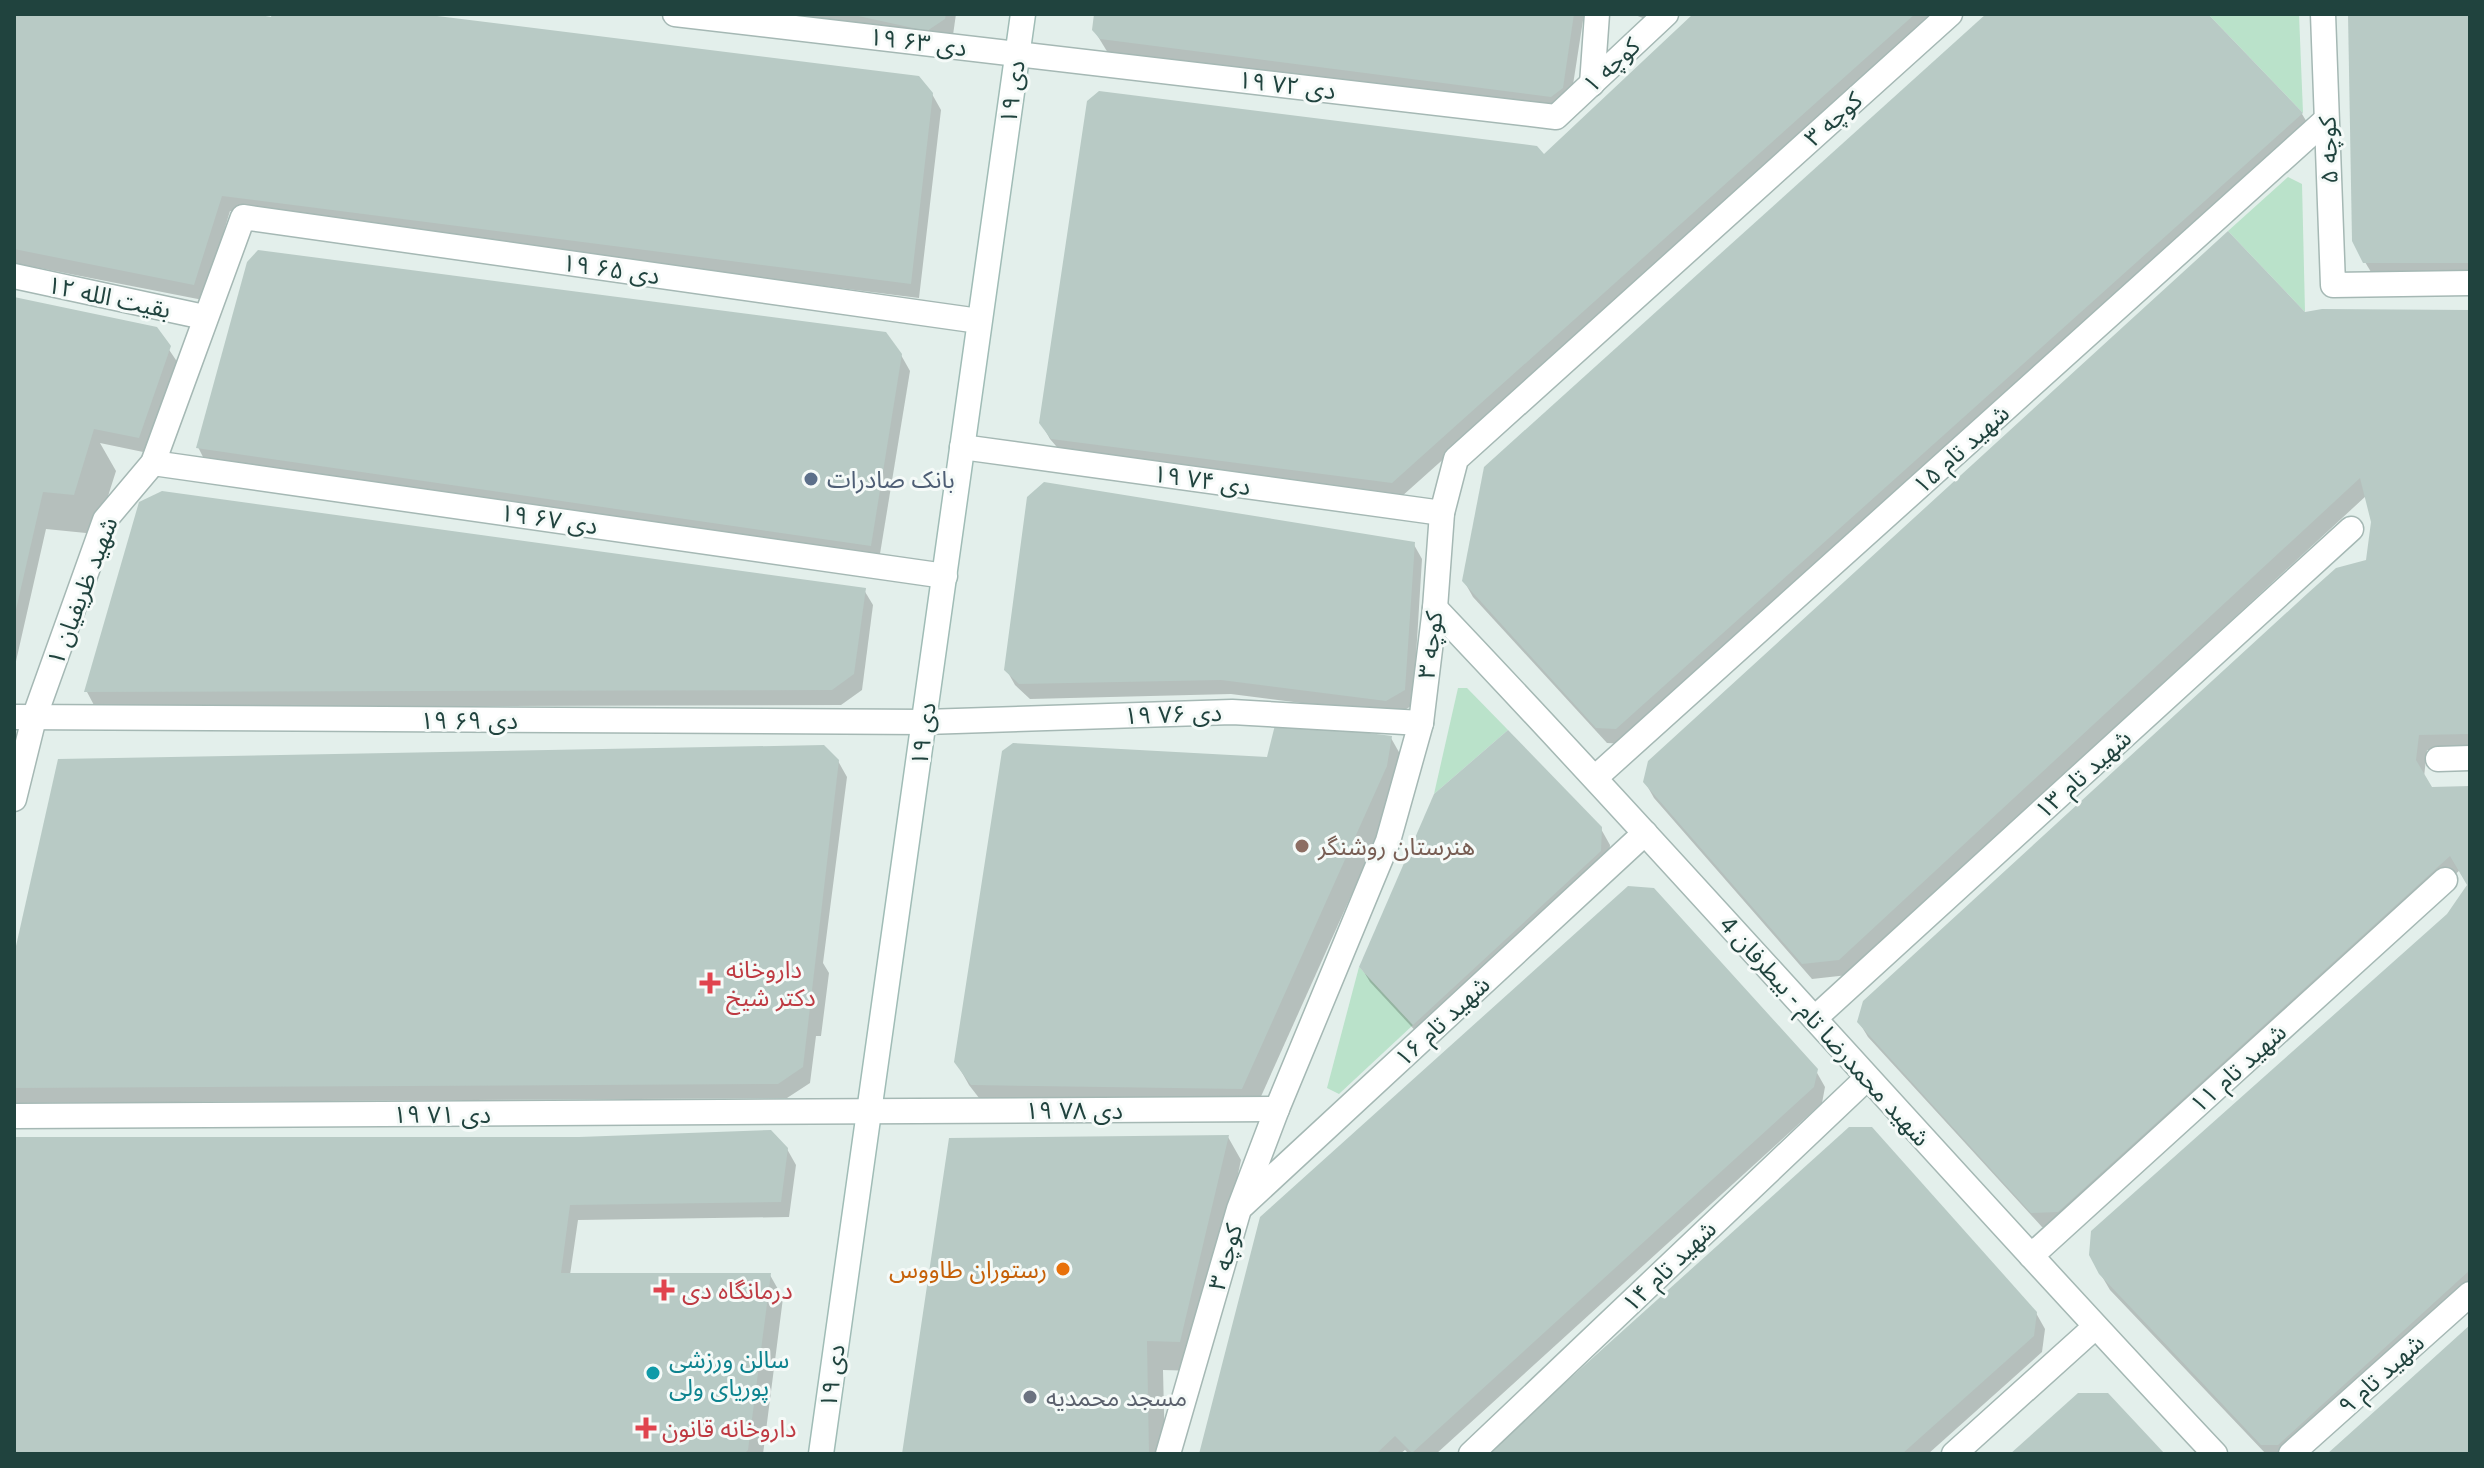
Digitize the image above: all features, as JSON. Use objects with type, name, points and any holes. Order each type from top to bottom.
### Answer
[{"type":"street","name":"۱۹ دی ۶۳","points":[[675,14],[1017,54]]},
{"type":"street","name":"۱۹ دی","points":[[821,1454],[1023,14]]},
{"type":"street","points":[[1592,84],[1597,14]]},
{"type":"street","name":"کوچه ۱","points":[[1556,117],[1666,14]]},
{"type":"street","name":"کوچه ۳","points":[[1168,1454],[1239,1209],[1388,841],[1421,723],[1435,608],[1442,513],[1456,459],[1950,14]]},
{"type":"street","name":"کوچه ۵","points":[[2323,14],[2333,285],[2470,283]]},
{"type":"street","name":"۱۹ دی ۷۲","points":[[1017,54],[1556,117]]},
{"type":"street","name":"شهید تام ۱۵","points":[[1596,777],[2326,120]]},
{"type":"street","name":"۱۹ دی ۶۵","points":[[243,217],[979,321]]},
{"type":"street","name":"شهید ظریفیان ۱","points":[[14,799],[24,718],[105,520],[153,463],[243,217]]},
{"type":"street","name":"بقیت الله ۱۲","points":[[14,276],[204,317]]},
{"type":"street","name":"۱۹ دی ۷۴","points":[[962,447],[1442,513]]},
{"type":"street","name":"۱۹ دی ۶۷","points":[[153,463],[945,576]]},
{"type":"street","name":"شهید تام ۱۳","points":[[1815,1018],[2351,529]]},
{"type":"street","name":"شهید محمدرضا تام - بیطرفان 4","points":[[1435,608],[1596,777],[1867,1078],[2215,1454]]},
{"type":"street","name":"۱۹ دی ۷۶","points":[[925,722],[1232,712],[1421,723]]},
{"type":"street","name":"۱۹ دی ۶۹","points":[[24,718],[925,722]]},
{"type":"street","points":[[2438,759],[2470,758]]},
{"type":"street","name":"شهید تام ۱۶","points":[[1239,1209],[1645,833]]},
{"type":"street","name":"شهید تام ۱۱","points":[[2031,1256],[2445,880]]},
{"type":"street","name":"شهید تام ۱۴","points":[[1471,1454],[1867,1078]]},
{"type":"street","name":"۱۹ دی ۷۸","points":[[871,1112],[1277,1109]]},
{"type":"street","name":"۱۹ دی ۷۱","points":[[14,1116],[871,1112]]},
{"type":"street","name":"شهید تام ۹","points":[[2291,1454],[2470,1294]]},
{"type":"street","points":[[1954,1454],[2095,1327]]},
{"type":"green space","points":[[2208,14],[2299,14],[2303,113]]},
{"type":"green space","points":[[2288,177],[2302,184],[2305,312],[2228,231]]},
{"type":"green space","points":[[1458,688],[1467,688],[1508,730],[1434,794]]},
{"type":"green space","points":[[1359,967],[1413,1025],[1339,1094],[1327,1088]]},
{"type":"building","points":[[14,14],[255,14],[271,17],[272,14],[421,14],[919,76],[933,93],[911,284],[222,196],[194,285],[14,249]]},
{"type":"building","points":[[849,14],[946,14],[945,19],[927,31]]},
{"type":"building","points":[[1094,14],[1574,14],[1563,88],[1551,97],[1100,39],[1092,30]]},
{"type":"building","points":[[1693,14],[1915,14],[1392,483],[1051,439],[1039,423],[1087,101],[1099,91],[1537,146],[1544,154]]},
{"type":"building","points":[[1986,14],[2208,14],[2303,113],[1616,729],[1596,728],[1462,581],[1484,467]]},
{"type":"building","points":[[2348,14],[2470,14],[2470,263],[2363,263],[2352,241]]},
{"type":"building","points":[[2228,231],[2305,312],[2322,309],[2470,310],[2470,734],[2419,735],[2416,760],[2432,787],[2470,786],[2470,1270],[2278,1445],[2261,1445],[2099,1274],[2089,1255],[2091,1231],[2447,914],[2467,885],[2450,856],[2058,1212],[2031,1213],[1857,1022],[1863,1001],[2308,593],[2336,568],[2366,560],[2371,522],[2360,478],[1839,960],[1802,964],[1643,782],[1648,761]]},
{"type":"building","points":[[258,250],[886,332],[902,354],[871,546],[196,448],[247,262]]},
{"type":"building","points":[[14,297],[157,327],[171,346],[139,438],[94,429],[74,495],[43,492],[15,614]]},
{"type":"building","points":[[1044,482],[1415,542],[1405,690],[1386,701],[1221,680],[1019,684],[1004,670],[1027,497]]},
{"type":"building","points":[[162,491],[866,588],[854,674],[832,690],[84,692],[139,502]]},
{"type":"building","points":[[1276,721],[1392,736],[1387,766],[1242,1089],[971,1085],[954,1062],[1002,751],[1013,743],[1267,757]]},
{"type":"building","points":[[1508,730],[1602,827],[1601,851],[1413,1025],[1359,967],[1434,794]]},
{"type":"building","points":[[824,745],[839,760],[803,1067],[778,1084],[14,1088],[14,955],[58,759]]},
{"type":"building","points":[[1628,886],[1654,888],[1818,1069],[1814,1087],[1412,1453],[1395,1436],[1376,1454],[1199,1454],[1260,1217]]},
{"type":"building","points":[[1849,1127],[1872,1127],[2037,1312],[2034,1336],[1902,1454],[1486,1454]]},
{"type":"building","points":[[771,1130],[788,1148],[781,1202],[570,1205],[561,1273],[771,1273],[748,1450],[744,1454],[14,1454],[14,1137],[579,1137]]},
{"type":"building","points":[[1229,1135],[1180,1342],[1147,1341],[1149,1454],[902,1454],[949,1138]]},
{"type":"building","points":[[2470,1325],[2470,1454],[2327,1454],[2386,1401]]},
{"type":"building","points":[[2078,1393],[2108,1393],[2165,1454],[2010,1454]]},
{"type":"place","name":"بانک صادرات","points":[[811,479]]},
{"type":"place","name":"هنرستان روشنگر","points":[[1302,846]]},
{"type":"place","name":"داروخانه دکتر شیخ","points":[[710,983]]},
{"type":"place","name":"رستوران طاووس","points":[[1063,1269]]},
{"type":"place","name":"درمانگاه دی","points":[[664,1290]]},
{"type":"place","name":"سالن ورزشی پوریای ولی","points":[[653,1373]]},
{"type":"place","name":"مسجد محمدیه","points":[[1030,1397]]},
{"type":"place","name":"داروخانه قانون","points":[[646,1428]]}]
